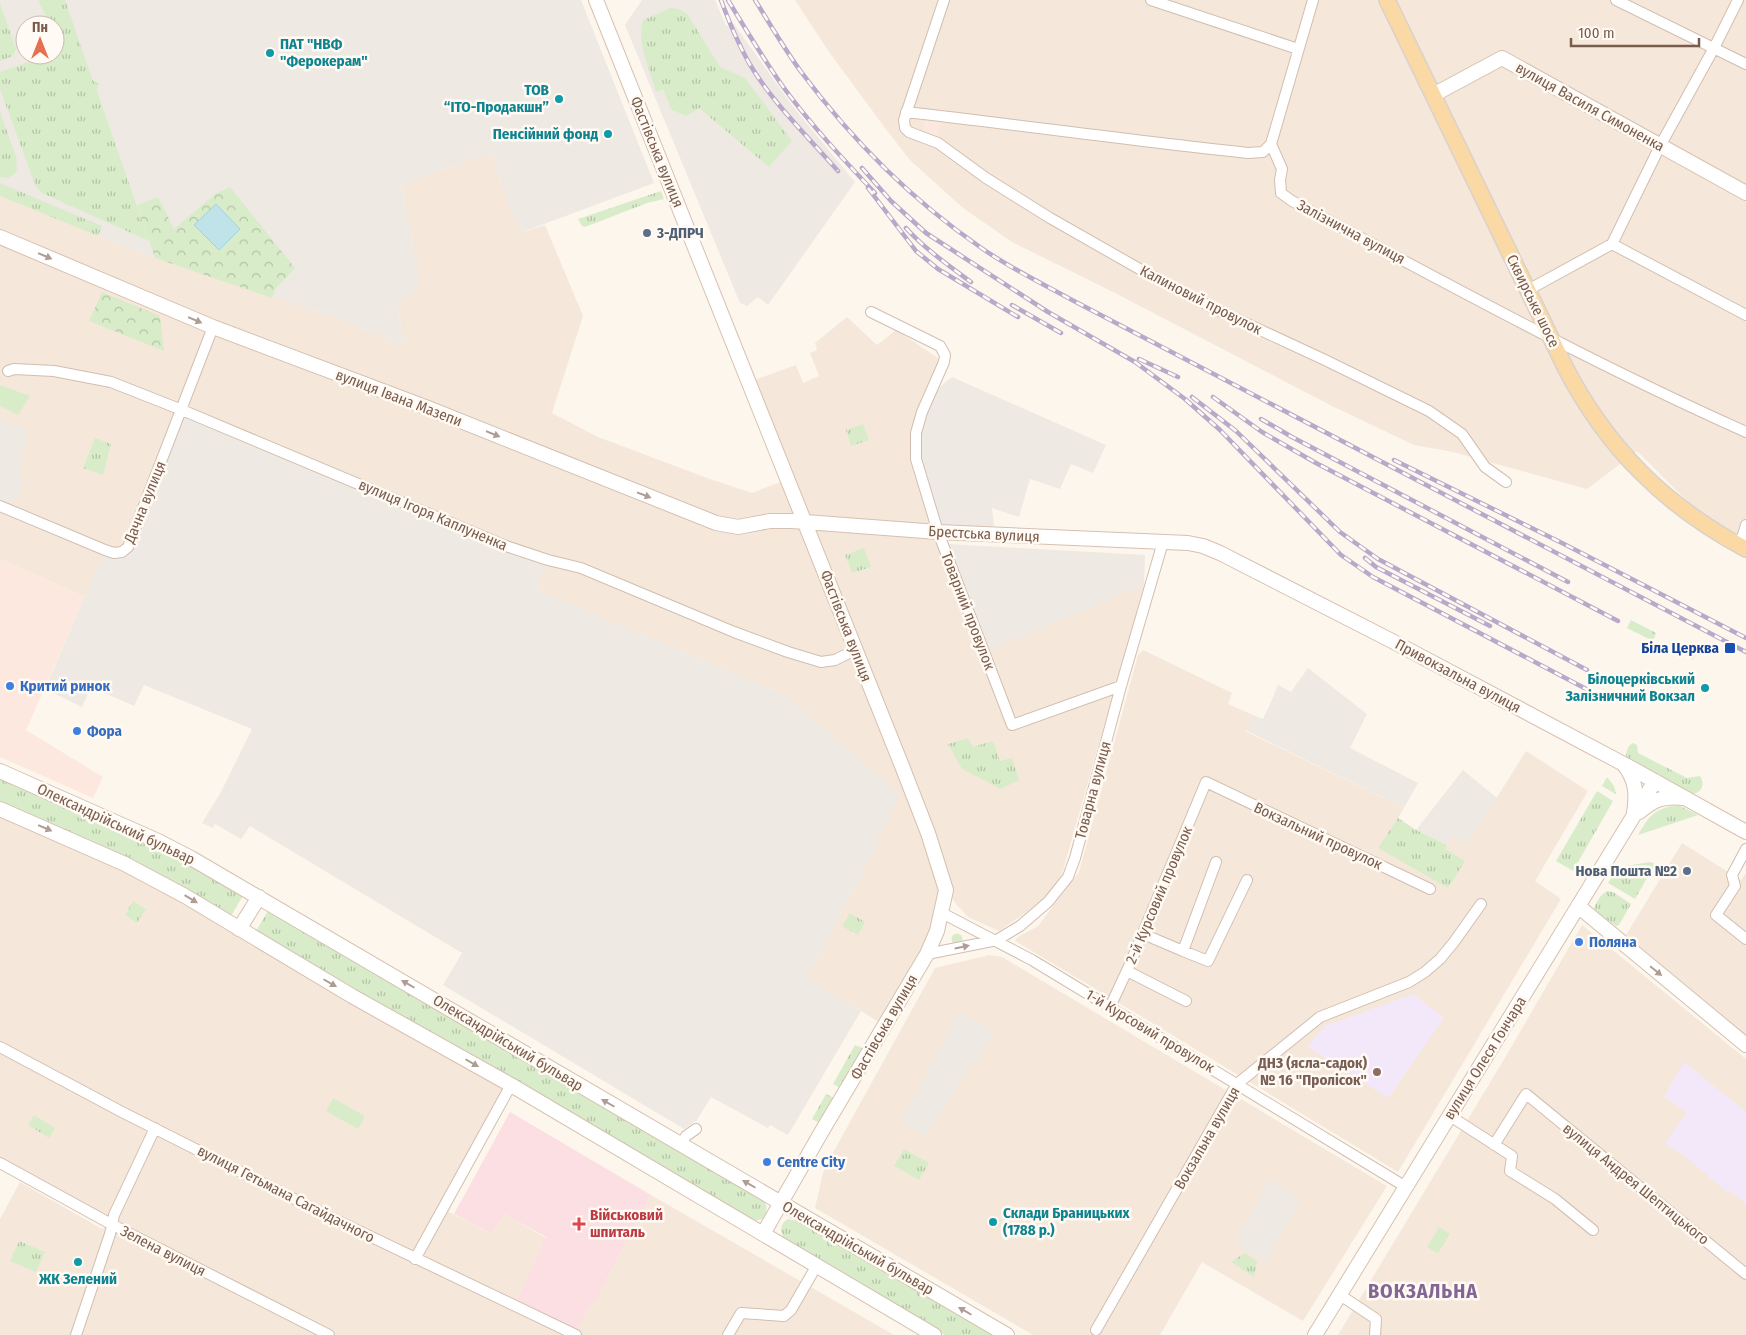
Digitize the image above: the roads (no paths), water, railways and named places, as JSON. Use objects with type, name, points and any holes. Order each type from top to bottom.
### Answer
[{"type":"main road","name":"Сквирське шосе","points":[[1387,0],[1528,290],[1586,404],[1622,453],[1660,492],[1701,523],[1742,547]]},
{"type":"street","name":"Фастівська вулиця","points":[[596,0],[902,766],[940,866],[946,890],[938,931],[927,954],[764,1234]]},
{"type":"street","points":[[944,0],[906,112],[1025,125],[1135,141],[1248,154],[1263,152],[1271,144],[1313,0]]},
{"type":"street","points":[[1151,0],[1298,49]]},
{"type":"street","points":[[1616,0],[1746,64]]},
{"type":"street","points":[[1528,290],[1612,244],[1660,146],[1738,0]]},
{"type":"street","name":"вулиця Василя Симоненка","points":[[1433,95],[1502,58],[1746,193]]},
{"type":"street","name":"Калиновий провулок","points":[[906,112],[905,128],[909,132],[938,143],[986,178],[1059,223],[1213,308],[1429,411],[1462,434],[1485,468],[1506,482]]},
{"type":"street","name":"Залізнична вулиця","points":[[1271,144],[1282,169],[1280,180],[1281,193],[1292,201],[1553,340],[1679,402],[1746,432]]},
{"type":"street","name":"вулиця Івана Мазепи","points":[[0,237],[213,327],[428,408],[716,523],[738,526],[770,520],[805,522]]},
{"type":"street","points":[[1612,244],[1746,315]]},
{"type":"street","name":"Товарний провулок","points":[[871,312],[940,346],[945,355],[944,362],[922,412],[916,433],[916,459],[938,532],[1012,725],[1121,686]]},
{"type":"street","name":"Дачна вулиця","points":[[0,506],[105,550],[122,552],[128,547],[213,327]]},
{"type":"street","name":"вулиця Ігоря Каплуненка","points":[[8,372],[14,369],[54,371],[104,380],[182,410],[506,546],[548,560],[581,568],[734,632],[788,652],[821,662],[835,660],[855,650]]},
{"type":"street","name":"Брестська вулиця","points":[[805,522],[938,532],[1163,542]]},
{"type":"street","points":[[1742,547],[1746,525]]},
{"type":"street","name":"Товарна вулиця","points":[[927,954],[997,940],[1020,926],[1048,902],[1068,877],[1075,858],[1121,686],[1163,542]]},
{"type":"street","name":"Привокзальна вулиця","points":[[1163,542],[1203,546],[1220,552],[1392,640],[1624,764],[1746,832]]},
{"type":"street","points":[[1624,764],[1631,774],[1634,783],[1636,795],[1633,817]]},
{"type":"street","name":"Олександрійський бульвар","points":[[0,771],[158,841],[259,897],[780,1204],[1007,1335]]},
{"type":"street","name":"вулиця Олеся Гончара","points":[[1315,1335],[1655,781]]},
{"type":"street","name":"Вокзальний провулок","points":[[1206,782],[1430,889]]},
{"type":"street","name":"2-й Курсовий провулок","points":[[1110,1008],[1206,782]]},
{"type":"street","points":[[1633,817],[1652,802],[1662,798],[1686,799]]},
{"type":"street","points":[[0,809],[125,864],[185,896],[352,996],[511,1086],[934,1335]]},
{"type":"street","points":[[1746,849],[1732,875],[1735,886],[1716,915],[1746,939]]},
{"type":"street","points":[[1183,951],[1216,862]]},
{"type":"street","points":[[1143,934],[1208,961],[1247,880]]},
{"type":"street","points":[[240,929],[259,897]]},
{"type":"street","name":"Вокзальна вулиця","points":[[1096,1330],[1236,1084],[1320,1017],[1409,982],[1425,972],[1440,959],[1454,942],[1481,904]]},
{"type":"street","points":[[1578,906],[1746,1044]]},
{"type":"street","name":"1-й Курсовий провулок","points":[[942,913],[997,940],[1406,1187]]},
{"type":"street","points":[[1127,971],[1186,1001]]},
{"type":"street","name":"вулиця Гетьмана Сагайдачного","points":[[0,1047],[122,1112],[332,1218],[576,1335]]},
{"type":"street","points":[[415,1259],[511,1086]]},
{"type":"street","name":"вулиця Андрея Шептицького","points":[[1494,1144],[1526,1094],[1746,1274]]},
{"type":"street","points":[[1450,1116],[1512,1156],[1510,1171],[1556,1199],[1593,1230]]},
{"type":"street","points":[[76,1335],[110,1234],[114,1214],[155,1128]]},
{"type":"street","points":[[680,1145],[686,1136],[696,1129]]},
{"type":"street","name":"Зелена вулиця","points":[[0,1162],[111,1224],[329,1335]]},
{"type":"street","points":[[728,1335],[741,1313],[784,1316],[791,1310],[816,1265]]},
{"type":"street","points":[[1340,1296],[1376,1319],[1376,1335]]},
{"type":"water","points":[[216,204],[240,229],[219,250],[194,225]]},
{"type":"railway","points":[[721,0],[741,48],[768,92],[838,171]]},
{"type":"railway","points":[[728,0],[762,56],[794,102],[875,193]]},
{"type":"railway","points":[[755,0],[802,73],[862,145],[907,189],[955,229],[991,254],[1072,300],[1746,652]]},
{"type":"railway","points":[[862,168],[891,201],[926,233],[1048,312],[1135,362],[1185,399],[1220,430],[1341,555],[1373,577],[1590,691]]},
{"type":"railway","points":[[868,188],[916,251],[938,269],[1018,317]]},
{"type":"railway","points":[[906,228],[929,250],[971,282]]},
{"type":"railway","points":[[1012,305],[1061,333]]},
{"type":"railway","points":[[1139,359],[1178,377]]},
{"type":"railway","points":[[1192,397],[1236,431],[1340,532],[1378,559],[1587,670]]},
{"type":"railway","points":[[1213,397],[1262,432],[1316,463],[1618,621]]},
{"type":"railway","points":[[1261,419],[1568,582]]},
{"type":"railway","points":[[1394,460],[1564,544],[1746,638]]},
{"type":"railway","points":[[1365,558],[1376,567],[1490,626]]},
{"type":"place","name":"ПАТ \"НВФ \"Ферокерам\"","points":[[270,53]]},
{"type":"place","name":"ТОВ “ІТО-Продакшн”","points":[[559,99]]},
{"type":"place","name":"Пенсійний фонд","points":[[608,134]]},
{"type":"place","name":"3-ДПРЧ","points":[[647,233]]},
{"type":"place","name":"Біла Церква","points":[[1730,648]]},
{"type":"place","name":"Критий ринок","points":[[10,686]]},
{"type":"place","name":"Білоцерківський Залізничний Вокзал","points":[[1705,688]]},
{"type":"place","name":"Фора","points":[[77,731]]},
{"type":"place","name":"Нова Пошта №2","points":[[1687,871]]},
{"type":"place","name":"Поляна","points":[[1579,942]]},
{"type":"place","name":"ДНЗ (ясла-садок) № 16 \"Пролісок\"","points":[[1377,1072]]},
{"type":"place","name":"Centre City","points":[[767,1162]]},
{"type":"place","name":"Склади Браницьких (1788 р.)","points":[[993,1222]]},
{"type":"place","name":"Військовий шпиталь","points":[[579,1224]]},
{"type":"place","name":"ЖК Зелений","points":[[78,1262]]},
{"type":"district","name":"ВОКЗАЛЬНА","points":[[1423,1291]]}]
